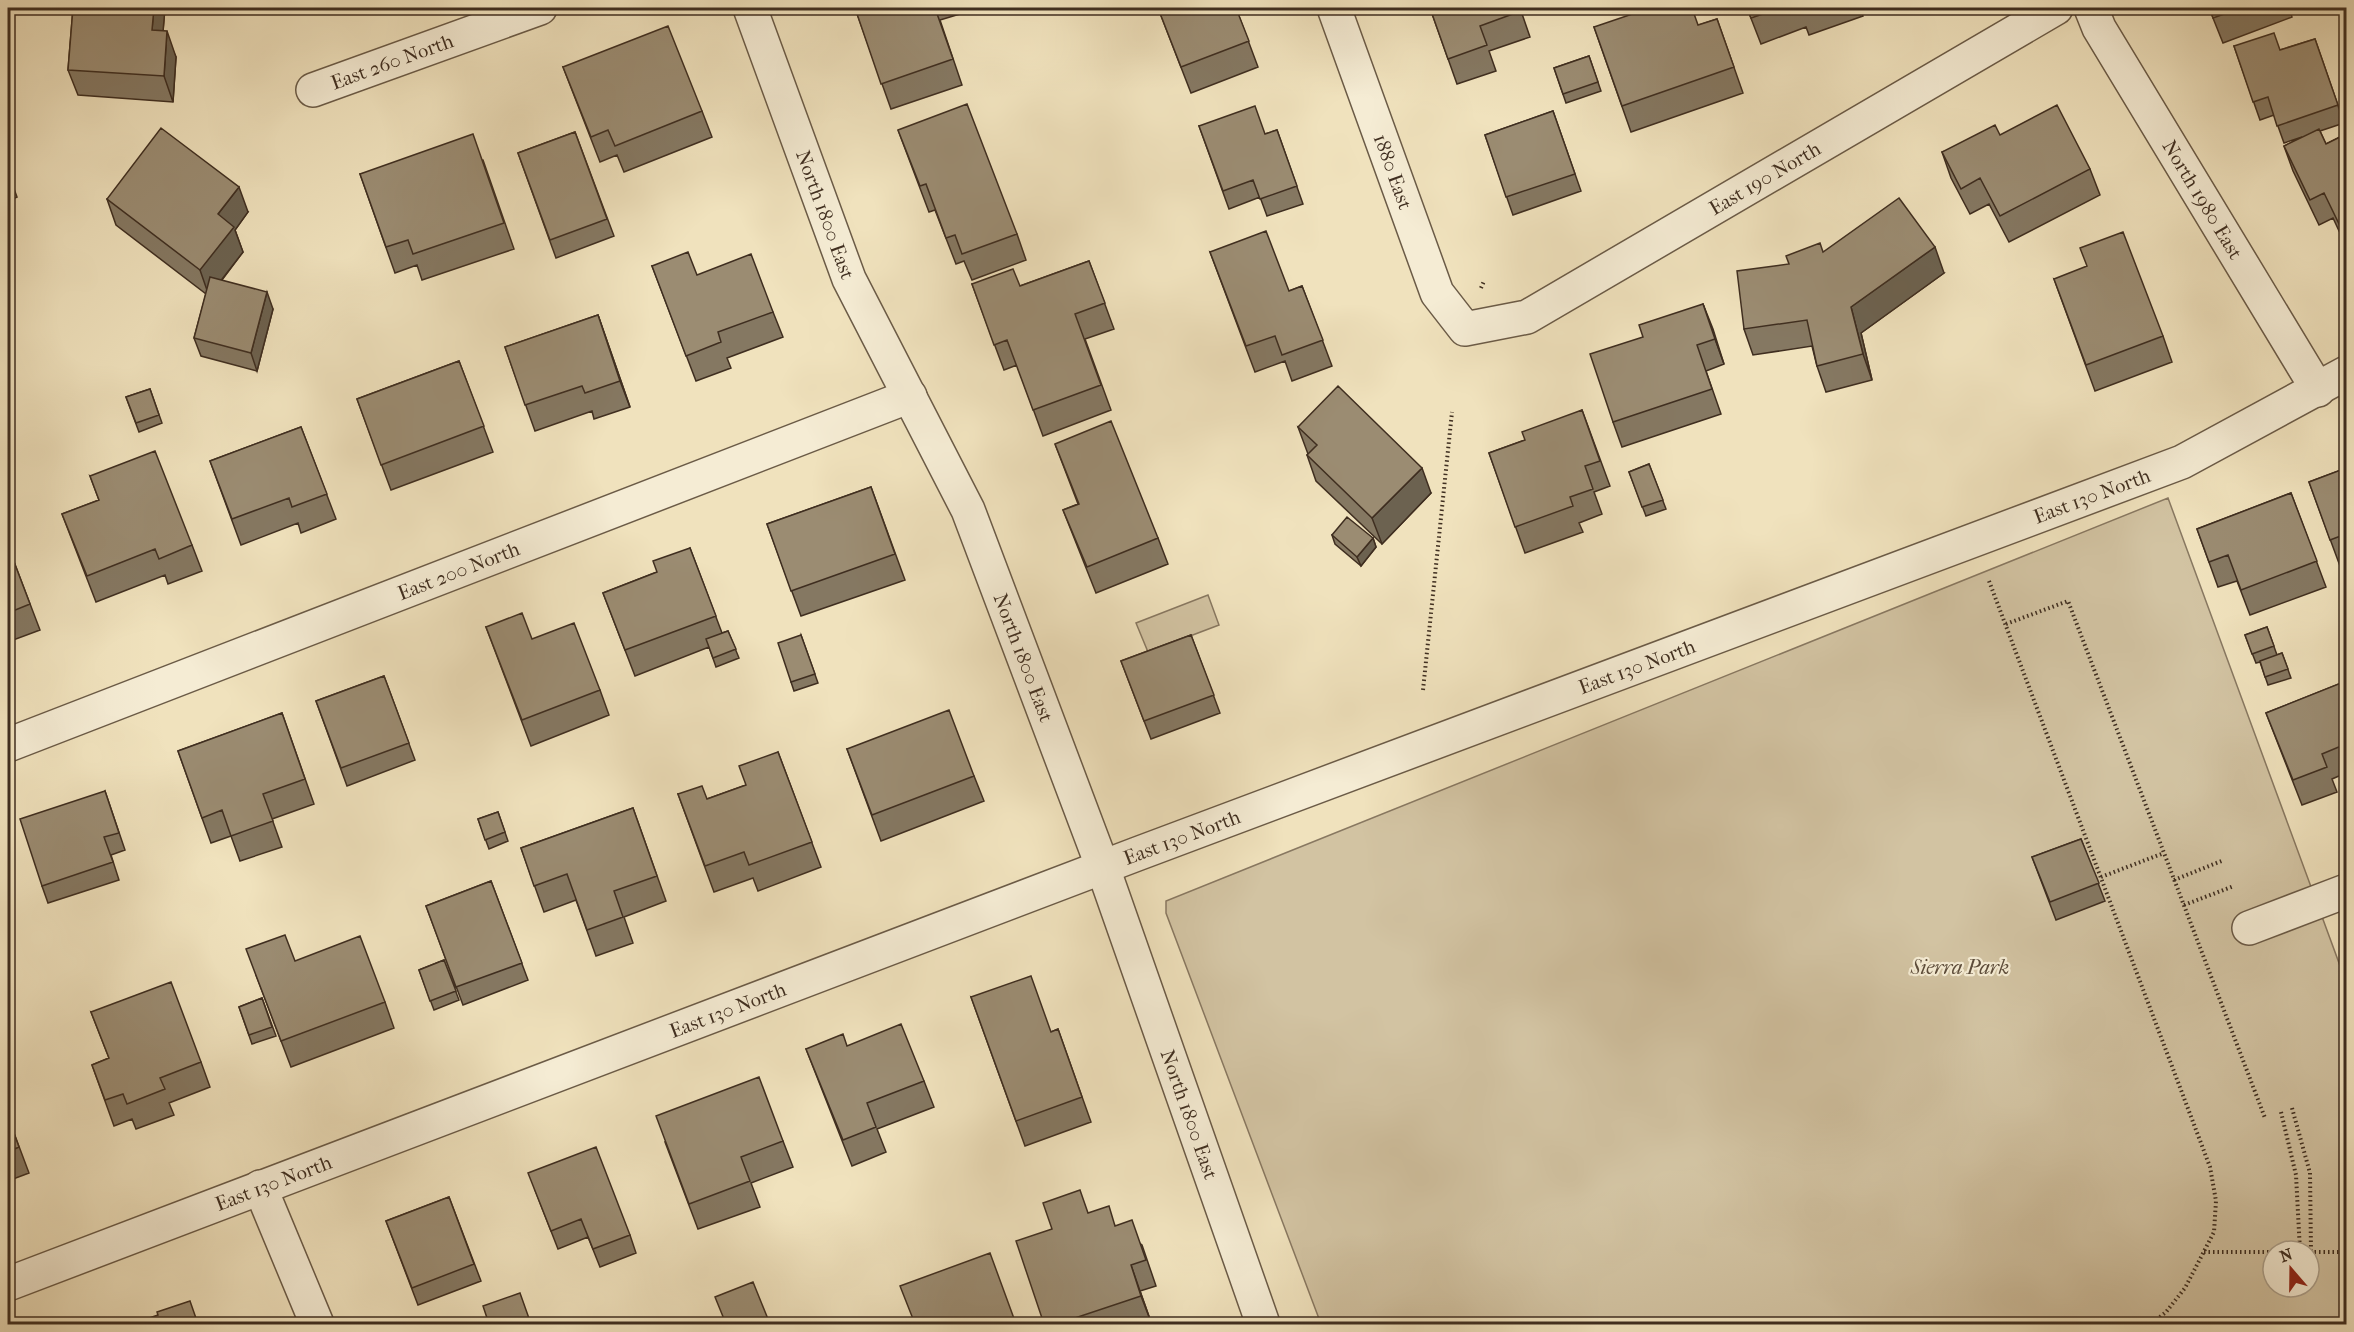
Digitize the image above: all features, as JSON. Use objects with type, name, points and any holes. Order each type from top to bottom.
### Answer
[{"type":"street","name":"East 260 North","points":[[313,90],[540,8]]},
{"type":"street","name":"North 1800 East","points":[[750,8],[849,279],[968,510],[1103,868],[1263,1324]]},
{"type":"street","name":"1880 East","points":[[1334,8],[1437,292],[1465,330]]},
{"type":"street","name":"East 190 North","points":[[1465,330],[1527,317],[2055,8]]},
{"type":"street","name":"North 1980 East","points":[[2091,8],[2098,28],[2318,390]]},
{"type":"street","name":"East 130 North","points":[[8,1284],[1103,868],[2172,466],[2346,373]]},
{"type":"street","name":"East 200 North","points":[[8,745],[910,396]]},
{"type":"street","points":[[2249,928],[2346,891]]},
{"type":"street","points":[[260,1187],[317,1324]]},
{"type":"path","points":[[1481,288],[1484,281]]},
{"type":"path","points":[[1423,690],[1452,412]]},
{"type":"path","points":[[1989,581],[2210,1167],[2216,1201],[2214,1232],[2185,1288],[2166,1312],[2151,1324]]},
{"type":"path","points":[[2006,624],[2068,601],[2265,1118]]},
{"type":"path","points":[[2101,877],[2164,853]]},
{"type":"path","points":[[2174,880],[2224,860]]},
{"type":"path","points":[[2184,905],[2234,886]]},
{"type":"path","points":[[2292,1108],[2310,1173],[2310,1239]]},
{"type":"path","points":[[2281,1112],[2296,1175],[2299,1239]]},
{"type":"path","points":[[2204,1252],[2261,1252]]},
{"type":"path","points":[[2321,1252],[2346,1252]]},
{"type":"green space","name":"Sierra Park","points":[[2168,498],[2346,982],[2346,1324],[1321,1324],[1166,913],[1166,901]]},
{"type":"green space","points":[[1208,595],[1219,625],[1148,652],[1136,623]]},
{"type":"building","points":[[73,8],[154,8],[152,30],[167,31],[164,76],[68,70]]},
{"type":"building","points":[[855,8],[935,8],[953,59],[881,84]]},
{"type":"building","points":[[1158,8],[1225,8],[1226,10],[1236,8],[1249,41],[1181,67]]},
{"type":"building","points":[[1430,8],[1520,8],[1521,11],[1480,26],[1487,45],[1448,59]]},
{"type":"building","points":[[1650,8],[1692,8],[1698,25],[1717,19],[1734,67],[1622,106],[1594,27]]},
{"type":"building","points":[[1747,8],[1781,8],[1751,18]]},
{"type":"building","points":[[2210,8],[2241,8],[2213,18]]},
{"type":"building","points":[[668,26],[702,111],[615,146],[608,130],[591,137],[563,67]]},
{"type":"building","points":[[2274,33],[2280,50],[2315,39],[2338,105],[2277,126],[2268,97],[2253,102],[2234,46]]},
{"type":"building","points":[[1589,56],[1598,82],[1563,94],[1554,68]]},
{"type":"building","points":[[967,104],[1017,234],[962,254],[955,235],[946,238],[926,184],[920,186],[898,130]]},
{"type":"building","points":[[2057,105],[2090,169],[2000,216],[1980,178],[1961,189],[1942,152],[1995,125],[2000,135]]},
{"type":"building","points":[[1255,106],[1265,134],[1277,130],[1297,186],[1260,199],[1253,180],[1223,191],[1199,126]]},
{"type":"building","points":[[1553,111],[1575,174],[1506,197],[1485,135]]},
{"type":"building","points":[[161,128],[239,187],[218,214],[234,227],[200,270],[107,199]]},
{"type":"building","points":[[2319,129],[2326,144],[2346,134],[2346,225],[2341,228],[2324,193],[2310,200],[2284,146]]},
{"type":"building","points":[[575,132],[607,219],[550,240],[518,153]]},
{"type":"building","points":[[473,134],[504,223],[413,254],[408,240],[386,247],[360,174]]},
{"type":"building","points":[[1899,198],[1935,247],[1851,307],[1863,354],[1817,366],[1807,320],[1744,329],[1737,271],[1789,264],[1786,256],[1820,243],[1823,252]]},
{"type":"building","points":[[1266,231],[1289,291],[1302,286],[1323,340],[1282,355],[1275,336],[1246,346],[1210,252]]},
{"type":"building","points":[[2123,232],[2163,336],[2086,365],[2054,279],[2087,266],[2080,248]]},
{"type":"building","points":[[688,252],[697,275],[751,254],[773,312],[718,332],[721,342],[686,356],[652,266]]},
{"type":"building","points":[[1089,261],[1105,303],[1075,314],[1101,385],[1033,410],[1007,340],[994,345],[972,284],[1013,269],[1020,286]]},
{"type":"building","points":[[210,277],[267,292],[251,353],[194,338]]},
{"type":"building","points":[[1703,304],[1715,339],[1697,345],[1712,389],[1613,422],[1590,354],[1643,337],[1639,325]]},
{"type":"building","points":[[598,315],[620,381],[585,393],[582,386],[525,405],[505,347]]},
{"type":"building","points":[[459,361],[484,426],[381,465],[357,399]]},
{"type":"building","points":[[1338,386],[1422,468],[1372,518],[1307,455],[1317,445],[1298,427]]},
{"type":"building","points":[[150,389],[159,415],[136,423],[126,397]]},
{"type":"building","points":[[1582,410],[1600,461],[1585,466],[1593,489],[1570,497],[1573,506],[1515,527],[1489,453],[1525,440],[1522,432]]},
{"type":"building","points":[[1111,421],[1158,538],[1087,567],[1063,510],[1079,504],[1055,444]]},
{"type":"building","points":[[301,427],[327,494],[292,507],[289,498],[232,519],[210,461]]},
{"type":"building","points":[[155,451],[192,545],[159,559],[155,549],[87,576],[62,514],[99,500],[90,476]]},
{"type":"building","points":[[1649,464],[1663,500],[1642,507],[1629,472]]},
{"type":"building","points":[[2346,468],[2346,534],[2330,540],[2309,482]]},
{"type":"building","points":[[871,487],[895,554],[791,591],[767,524]]},
{"type":"building","points":[[2291,493],[2317,561],[2241,590],[2228,555],[2209,562],[2197,529]]},
{"type":"building","points":[[1347,517],[1373,538],[1357,557],[1332,535]]},
{"type":"building","points":[[8,546],[30,604],[8,613]]},
{"type":"building","points":[[690,548],[716,616],[625,650],[603,593],[657,572],[653,561]]},
{"type":"building","points":[[522,613],[532,639],[574,623],[600,690],[522,720],[486,627]]},
{"type":"building","points":[[2267,627],[2274,646],[2252,654],[2245,635]]},
{"type":"building","points":[[728,631],[736,649],[713,658],[706,639]]},
{"type":"building","points":[[801,635],[815,674],[791,682],[778,643]]},
{"type":"building","points":[[1191,635],[1214,695],[1144,721],[1121,661]]},
{"type":"building","points":[[2282,653],[2288,669],[2265,677],[2260,661]]},
{"type":"building","points":[[384,676],[409,743],[341,768],[316,701]]},
{"type":"building","points":[[2346,681],[2346,744],[2322,754],[2327,767],[2293,780],[2266,713]]},
{"type":"building","points":[[949,710],[974,776],[872,815],[847,749]]},
{"type":"building","points":[[282,713],[305,779],[263,794],[273,821],[231,836],[222,810],[202,818],[178,751]]},
{"type":"building","points":[[778,752],[812,842],[749,865],[744,852],[705,866],[678,794],[702,786],[707,799],[746,785],[739,766]]},
{"type":"building","points":[[105,791],[119,833],[104,837],[113,862],[42,886],[20,819]]},
{"type":"building","points":[[633,808],[657,876],[614,891],[623,917],[587,930],[567,874],[534,886],[521,848]]},
{"type":"building","points":[[498,812],[505,832],[485,840],[478,819]]},
{"type":"building","points":[[2081,839],[2099,883],[2050,902],[2032,857]]},
{"type":"building","points":[[491,881],[522,963],[456,987],[426,906]]},
{"type":"building","points":[[285,935],[295,961],[360,936],[385,1002],[281,1041],[246,949]]},
{"type":"building","points":[[444,960],[456,991],[430,1001],[419,970]]},
{"type":"building","points":[[1031,976],[1051,1032],[1058,1029],[1082,1097],[1016,1121],[971,997]]},
{"type":"building","points":[[171,982],[201,1062],[160,1078],[165,1089],[127,1104],[123,1094],[105,1100],[92,1065],[109,1058],[91,1012]]},
{"type":"building","points":[[262,998],[272,1027],[249,1035],[239,1007]]},
{"type":"building","points":[[901,1024],[924,1081],[867,1103],[876,1127],[843,1140],[806,1049],[843,1034],[847,1046]]},
{"type":"building","points":[[759,1077],[783,1141],[741,1157],[750,1181],[689,1204],[656,1116]]},
{"type":"building","points":[[8,1117],[19,1147],[8,1152]]},
{"type":"building","points":[[596,1147],[630,1235],[593,1249],[581,1219],[551,1231],[528,1173]]},
{"type":"building","points":[[1080,1190],[1088,1213],[1109,1206],[1115,1226],[1132,1220],[1146,1260],[1131,1265],[1141,1296],[1057,1324],[1044,1324],[1016,1241],[1052,1229],[1043,1203]]},
{"type":"building","points":[[449,1197],[474,1264],[412,1288],[386,1221]]},
{"type":"building","points":[[990,1253],[1016,1324],[915,1324],[900,1286]]},
{"type":"building","points":[[753,1282],[770,1324],[726,1324],[715,1297]]},
{"type":"building","points":[[520,1293],[531,1324],[489,1324],[483,1306]]},
{"type":"building","points":[[190,1301],[198,1324],[132,1324],[158,1315],[157,1312]]}]
